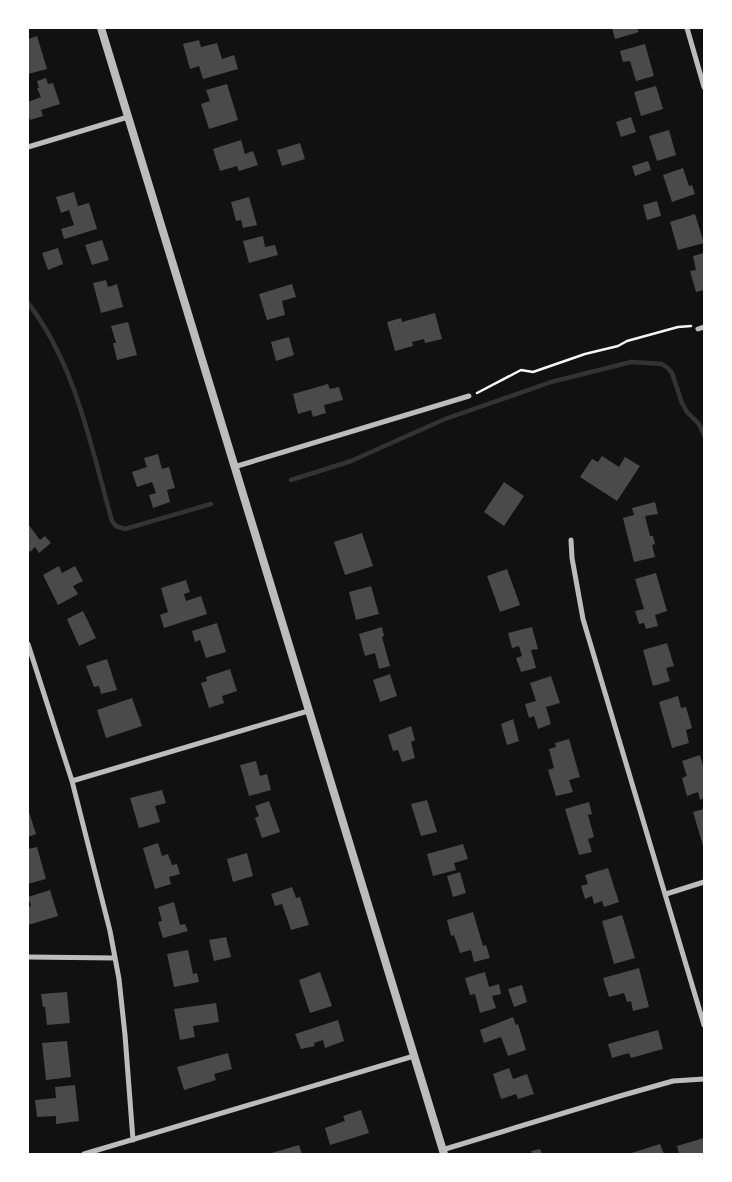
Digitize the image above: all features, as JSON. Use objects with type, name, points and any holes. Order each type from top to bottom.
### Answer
[{"type":"street","points":[[101,28],[443,1152],[629,1093],[673,1082],[704,1078]]},
{"type":"street","points":[[687,28],[704,87]]},
{"type":"street","points":[[28,148],[128,117]]},
{"type":"street","points":[[698,329],[704,327]]},
{"type":"street","points":[[234,467],[469,396]]},
{"type":"street","points":[[571,540],[572,558],[583,619],[704,1025]]},
{"type":"street","points":[[28,644],[72,781],[115,958],[126,1035],[133,1140]]},
{"type":"street","points":[[72,781],[308,711]]},
{"type":"street","points":[[666,894],[704,882]]},
{"type":"street","points":[[28,957],[115,958]]},
{"type":"street","points":[[84,1154],[414,1056]]},
{"type":"path","points":[[469,396],[521,370],[533,372],[585,354],[618,346],[627,341],[678,327],[693,325],[698,329]]},
{"type":"building","points":[[612,28],[637,28],[639,32],[615,39]]},
{"type":"building","points":[[37,36],[47,69],[28,74],[28,39]]},
{"type":"building","points":[[199,40],[201,47],[217,43],[222,59],[234,55],[238,69],[203,79],[199,66],[190,69],[183,44]]},
{"type":"building","points":[[645,44],[654,76],[636,81],[630,61],[623,62],[620,51]]},
{"type":"building","points":[[46,78],[48,84],[53,83],[60,104],[41,110],[43,116],[30,120],[28,102],[41,97],[37,88],[39,88],[37,81]]},
{"type":"building","points":[[227,84],[238,120],[209,129],[201,104],[210,101],[206,90]]},
{"type":"building","points":[[656,86],[663,109],[641,116],[634,92]]},
{"type":"building","points":[[631,117],[636,132],[621,137],[616,122]]},
{"type":"building","points":[[669,130],[676,155],[657,161],[649,136]]},
{"type":"building","points":[[241,140],[245,154],[253,151],[258,165],[239,171],[237,166],[220,171],[213,149]]},
{"type":"building","points":[[300,143],[305,159],[282,166],[277,150]]},
{"type":"building","points":[[648,161],[651,170],[635,176],[632,166]]},
{"type":"building","points":[[683,168],[689,186],[692,185],[695,194],[672,202],[663,175]]},
{"type":"building","points":[[74,192],[78,206],[89,203],[97,229],[64,239],[61,229],[74,225],[69,210],[61,213],[56,197]]},
{"type":"building","points":[[249,197],[257,225],[243,228],[241,220],[236,221],[231,202]]},
{"type":"building","points":[[657,201],[661,216],[647,220],[643,205]]},
{"type":"building","points":[[695,214],[704,243],[678,250],[670,222]]},
{"type":"building","points":[[263,236],[265,247],[275,245],[278,255],[249,263],[243,241]]},
{"type":"building","points":[[102,240],[109,260],[92,265],[85,245]]},
{"type":"building","points":[[58,248],[63,264],[48,270],[42,253]]},
{"type":"building","points":[[704,253],[704,290],[696,292],[690,271],[696,270],[693,256]]},
{"type":"building","points":[[106,280],[108,287],[117,284],[123,307],[101,313],[93,283]]},
{"type":"building","points":[[292,284],[296,297],[282,301],[285,315],[267,320],[259,294]]},
{"type":"building","points":[[435,313],[442,339],[425,343],[424,339],[412,342],[413,346],[395,351],[387,322],[401,318],[402,322]]},
{"type":"building","points":[[128,322],[137,355],[117,360],[113,343],[116,343],[111,326]]},
{"type":"building","points":[[289,337],[294,355],[276,361],[271,342]]},
{"type":"building","points":[[328,384],[330,389],[339,387],[343,400],[324,405],[326,413],[313,417],[311,410],[298,414],[293,394]]},
{"type":"building","points":[[158,454],[162,469],[169,467],[175,488],[167,490],[170,502],[153,508],[149,495],[156,493],[152,482],[137,487],[132,472],[147,467],[144,458]]},
{"type":"building","points":[[602,456],[619,467],[625,457],[640,466],[617,501],[580,477],[592,459],[598,462]]},
{"type":"building","points":[[504,482],[524,496],[504,526],[484,512]]},
{"type":"building","points":[[655,502],[658,514],[645,516],[650,536],[653,536],[655,544],[652,545],[655,557],[634,562],[623,518],[634,515],[632,508]]},
{"type":"building","points":[[28,524],[40,540],[45,536],[51,543],[39,553],[35,547],[30,552],[28,549]]},
{"type":"building","points":[[362,533],[373,566],[345,575],[334,542]]},
{"type":"building","points":[[59,566],[62,573],[75,566],[83,581],[73,586],[78,594],[58,605],[43,575]]},
{"type":"building","points":[[507,569],[520,605],[500,612],[487,576]]},
{"type":"building","points":[[656,573],[667,611],[655,615],[658,626],[646,629],[644,623],[639,624],[635,611],[644,609],[635,579]]},
{"type":"building","points":[[186,580],[190,592],[184,594],[186,601],[201,596],[207,614],[164,628],[160,615],[168,612],[161,588]]},
{"type":"building","points":[[371,586],[379,614],[356,620],[349,592]]},
{"type":"building","points":[[83,611],[96,638],[79,646],[67,619]]},
{"type":"building","points":[[217,623],[226,652],[206,658],[200,640],[195,642],[192,631]]},
{"type":"building","points":[[382,627],[384,636],[382,637],[390,666],[379,669],[375,653],[365,656],[359,634]]},
{"type":"building","points":[[532,627],[538,649],[531,650],[536,668],[521,672],[516,658],[522,656],[519,646],[512,648],[508,633]]},
{"type":"building","points":[[667,643],[674,666],[666,668],[670,681],[653,686],[643,650]]},
{"type":"building","points":[[107,659],[117,690],[101,694],[99,686],[94,687],[86,666]]},
{"type":"building","points":[[230,669],[237,691],[222,696],[224,703],[209,708],[201,683],[207,681],[206,677]]},
{"type":"building","points":[[390,674],[397,696],[380,702],[373,680]]},
{"type":"building","points":[[551,676],[560,703],[546,707],[551,724],[538,729],[534,716],[529,718],[525,704],[536,701],[530,683]]},
{"type":"building","points":[[678,696],[681,708],[686,707],[692,728],[686,730],[689,743],[672,748],[659,702]]},
{"type":"building","points":[[132,698],[142,726],[106,738],[97,710]]},
{"type":"building","points":[[513,719],[519,741],[507,745],[501,724]]},
{"type":"building","points":[[411,726],[415,740],[411,742],[415,758],[402,762],[398,750],[393,751],[388,735]]},
{"type":"building","points":[[569,739],[580,777],[569,780],[573,792],[556,796],[548,770],[554,768],[549,749],[556,747],[555,743]]},
{"type":"building","points":[[700,755],[704,770],[704,798],[700,800],[698,792],[687,796],[682,778],[687,776],[682,761]]},
{"type":"building","points":[[256,761],[260,776],[267,774],[271,790],[249,796],[240,765]]},
{"type":"building","points":[[162,790],[166,803],[155,806],[160,822],[139,828],[130,798]]},
{"type":"building","points":[[427,800],[437,832],[421,836],[411,804]]},
{"type":"building","points":[[269,801],[280,832],[262,838],[255,818],[259,816],[255,806]]},
{"type":"building","points":[[589,802],[592,814],[588,815],[594,837],[588,839],[592,852],[579,855],[565,809]]},
{"type":"building","points":[[28,809],[36,834],[28,837]]},
{"type":"building","points":[[704,809],[704,849],[693,812]]},
{"type":"building","points":[[158,843],[162,856],[168,854],[172,865],[177,864],[180,874],[169,877],[171,884],[155,889],[143,848]]},
{"type":"building","points":[[463,844],[468,859],[454,863],[456,870],[433,876],[427,854]]},
{"type":"building","points":[[37,847],[46,879],[28,884],[28,849]]},
{"type":"building","points":[[247,853],[253,876],[233,882],[227,859]]},
{"type":"building","points":[[608,868],[619,902],[604,907],[602,901],[594,904],[592,896],[585,899],[581,886],[588,884],[585,875]]},
{"type":"building","points":[[460,872],[466,893],[453,897],[447,876]]},
{"type":"building","points":[[292,887],[296,898],[300,897],[309,925],[291,930],[282,904],[275,906],[271,894]]},
{"type":"building","points":[[50,890],[58,916],[28,925],[28,907],[31,906],[28,897]]},
{"type":"building","points":[[174,902],[180,925],[185,924],[188,931],[163,938],[158,922],[162,921],[158,907]]},
{"type":"building","points":[[473,912],[483,946],[486,945],[490,958],[474,962],[471,950],[460,953],[454,935],[451,936],[447,920]]},
{"type":"building","points":[[622,915],[635,958],[614,964],[602,921]]},
{"type":"building","points":[[226,937],[231,957],[214,961],[209,940]]},
{"type":"building","points":[[188,950],[193,974],[197,973],[199,982],[174,987],[167,954]]},
{"type":"building","points":[[639,968],[649,1007],[633,1011],[631,1001],[627,1002],[624,993],[609,997],[603,978]]},
{"type":"building","points":[[320,972],[332,1006],[310,1013],[299,980]]},
{"type":"building","points":[[485,972],[489,987],[499,984],[501,994],[492,996],[496,1008],[480,1013],[475,994],[470,995],[465,978]]},
{"type":"building","points":[[522,985],[527,1002],[514,1007],[508,989]]},
{"type":"building","points":[[67,992],[70,1023],[47,1025],[41,994]]},
{"type":"building","points":[[216,1003],[219,1022],[193,1026],[195,1037],[180,1040],[174,1009]]},
{"type":"building","points":[[513,1017],[516,1025],[518,1024],[526,1050],[508,1056],[501,1037],[484,1043],[480,1030]]},
{"type":"building","points":[[338,1020],[344,1041],[325,1048],[323,1040],[314,1043],[315,1046],[301,1049],[295,1034]]},
{"type":"building","points":[[658,1030],[663,1049],[631,1058],[629,1053],[612,1058],[608,1044]]},
{"type":"building","points":[[67,1041],[71,1077],[46,1080],[42,1043]]},
{"type":"building","points":[[228,1053],[232,1069],[214,1074],[216,1080],[184,1090],[177,1067]]},
{"type":"building","points":[[509,1068],[513,1079],[527,1074],[534,1094],[518,1099],[516,1094],[501,1099],[493,1074]]},
{"type":"building","points":[[75,1085],[79,1121],[56,1124],[56,1116],[37,1117],[35,1100],[56,1098],[55,1087]]},
{"type":"building","points":[[361,1110],[369,1133],[330,1145],[325,1128],[345,1121],[343,1116]]},
{"type":"building","points":[[704,1138],[704,1154],[679,1154],[677,1146]]},
{"type":"building","points":[[660,1144],[664,1154],[628,1154]]},
{"type":"building","points":[[299,1145],[302,1154],[268,1154]]},
{"type":"building","points":[[540,1149],[542,1154],[532,1154],[531,1151]]},
{"type":"waterway","points":[[28,303],[45,327],[70,380],[89,436],[112,521],[116,526],[125,529],[211,504]]},
{"type":"waterway","points":[[291,480],[351,461],[445,419],[551,382],[631,362],[662,364],[668,368],[672,373],[682,403],[687,412],[699,424],[704,435]]}]
